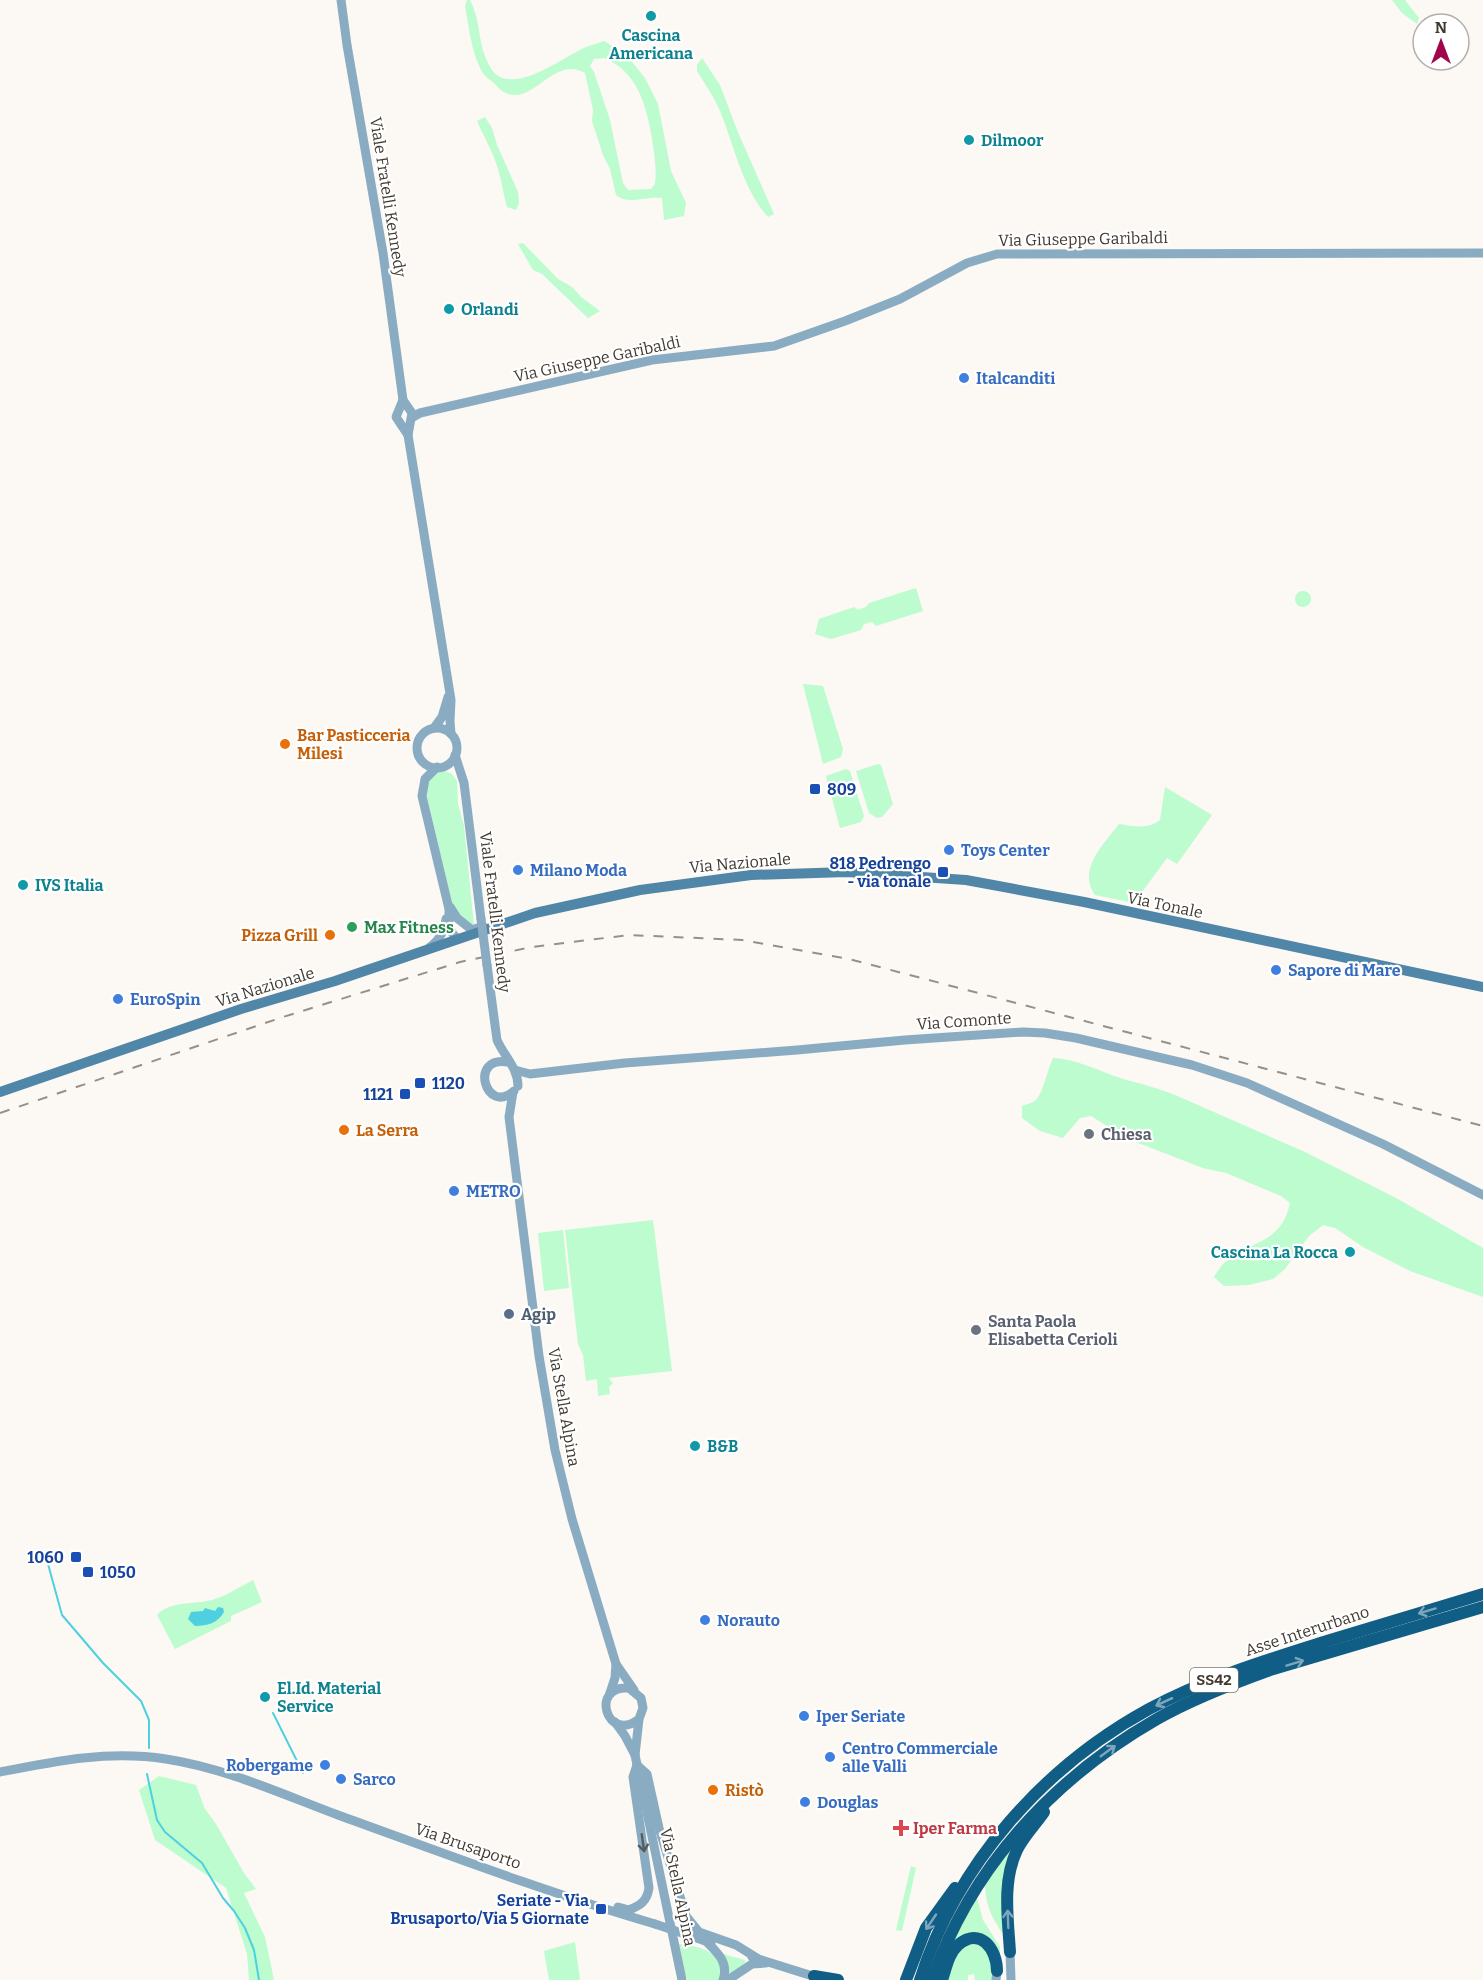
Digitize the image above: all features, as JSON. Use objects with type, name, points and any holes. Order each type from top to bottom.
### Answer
[{"type":"highway","name":"Asse Interurbano","points":[[920,1980],[946,1918],[976,1860],[988,1843],[1069,1763],[1108,1733],[1150,1708],[1278,1656],[1483,1594]]},
{"type":"highway","name":"Asse Interurbano","points":[[932,1980],[951,1932],[992,1864],[1019,1828],[1085,1767],[1157,1719],[1220,1689],[1270,1670],[1483,1610]]},
{"type":"highway","points":[[1010,1952],[1008,1884],[1013,1858],[1020,1844],[1044,1812],[1074,1782],[1085,1767]]},
{"type":"highway","points":[[906,1980],[926,1928],[976,1860]]},
{"type":"highway","points":[[942,1980],[953,1951],[959,1944],[973,1939],[986,1942],[996,1956],[997,1976]]},
{"type":"highway","points":[[820,1978],[838,1980]]},
{"type":"main road","name":"Via Nazionale","points":[[0,1092],[241,1009],[335,981],[569,904],[723,877],[794,872],[838,872]]},
{"type":"main road","name":"Via Tonale","points":[[838,872],[943,877],[1014,888],[1483,987]]},
{"type":"street","name":"Viale Fratelli Kennedy","points":[[341,0],[383,254],[403,400],[413,415],[408,435],[450,692],[455,755],[463,778],[497,1040],[508,1062]]},
{"type":"street","name":"Via Giuseppe Garibaldi","points":[[413,415],[652,360],[774,346],[889,303],[967,263],[997,254],[1483,253]]},
{"type":"street","points":[[398,410],[403,400]]},
{"type":"street","points":[[398,410],[404,407],[413,415],[405,424],[399,422]]},
{"type":"street","name":"Viale Fratelli Kennedy","points":[[398,410],[396,417],[408,435]]},
{"type":"street","name":"Viale Fratelli Kennedy","points":[[450,692],[442,717],[434,728],[425,732],[419,739],[417,749],[423,770],[419,783],[449,905],[458,925],[458,939]]},
{"type":"street","points":[[434,728],[442,728],[452,734]]},
{"type":"street","points":[[422,795],[425,778],[450,762],[455,755]]},
{"type":"street","points":[[420,759],[427,765],[453,772],[464,788]]},
{"type":"street","name":"Viale Fratelli Kennedy","points":[[449,905],[457,918],[472,930]]},
{"type":"street","name":"Viale Fratelli Kennedy","points":[[428,949],[439,940],[443,932],[449,905]]},
{"type":"street","name":"Via Nazionale","points":[[472,930],[491,923],[506,923]]},
{"type":"street","name":"Via Comonte","points":[[530,1074],[625,1063],[915,1039],[1023,1032],[1045,1033],[1076,1038],[1221,1074],[1247,1083],[1383,1144],[1483,1194]]},
{"type":"street","name":"Viale Fratelli Kennedy","points":[[489,1066],[497,1040]]},
{"type":"street","points":[[499,1060],[508,1062],[515,1070],[530,1074],[506,1097],[494,1095],[486,1088],[486,1071],[489,1066],[499,1060]]},
{"type":"street","points":[[515,1070],[515,1089]]},
{"type":"street","name":"Via Stella Alpina","points":[[515,1089],[509,1117],[549,1425],[572,1519],[616,1664],[643,1703],[635,1755]]},
{"type":"street","name":"Via Stella Alpina","points":[[494,1095],[509,1117]]},
{"type":"street","points":[[610,1695],[616,1664]]},
{"type":"street","points":[[610,1695],[624,1687],[634,1690]]},
{"type":"street","name":"Via Stella Alpina","points":[[610,1695],[606,1700],[607,1713],[626,1736],[635,1755],[682,1980]]},
{"type":"street","points":[[615,1722],[627,1725],[639,1719]]},
{"type":"street","name":"Via Brusaporto","points":[[0,1772],[66,1758],[98,1756],[142,1756],[167,1759],[222,1772],[407,1840],[595,1905],[820,1978]]},
{"type":"street","points":[[595,1905],[608,1905],[629,1910],[644,1902],[648,1895],[649,1888],[633,1777],[637,1765]]},
{"type":"street","name":"Via Stella Alpina","points":[[637,1765],[647,1774],[659,1828],[686,1916],[699,1932],[736,1945],[757,1958]]},
{"type":"street","name":"Via Stella Alpina","points":[[706,1941],[721,1957],[725,1973],[723,1980]]},
{"type":"street","points":[[1010,1952],[1011,1980]]},
{"type":"street","points":[[728,1980],[752,1964],[778,1965]]},
{"type":"green space","points":[[467,0],[470,0],[476,14],[486,59],[493,72],[500,77],[510,79],[532,75],[586,47],[604,41],[625,53],[645,78],[658,104],[671,171],[686,203],[684,216],[664,220],[662,198],[627,200],[616,195],[610,169],[592,121],[593,110],[585,73],[574,69],[563,70],[534,88],[514,95],[503,91],[485,75],[475,55],[465,6]],"holes":[[[604,58],[616,64],[633,81],[647,114],[655,167],[655,184],[651,189],[628,190],[623,183],[610,120],[590,66],[594,59]]]},
{"type":"green space","points":[[1392,0],[1405,0],[1414,12],[1411,12],[1411,20],[1402,13]]},
{"type":"green space","points":[[702,58],[720,85],[774,214],[768,217],[752,194],[720,111],[697,71],[697,65]]},
{"type":"green space","points":[[485,117],[492,128],[518,192],[519,203],[516,210],[507,207],[496,163],[477,121]]},
{"type":"green space","points":[[523,243],[558,279],[572,287],[600,311],[588,318],[542,274],[533,270],[518,244]]},
{"type":"green space","points":[[916,588],[923,611],[876,626],[872,622],[864,624],[861,630],[831,639],[815,634],[819,619],[854,607],[858,610],[869,603]]},
{"type":"green space","points":[[1303,591],[1309,593],[1311,599],[1309,605],[1303,607],[1297,605],[1295,599],[1297,593]]},
{"type":"green space","points":[[803,684],[823,686],[843,749],[841,757],[823,764]]},
{"type":"green space","points":[[881,765],[893,804],[882,817],[877,818],[869,813],[856,771]]},
{"type":"green space","points":[[846,769],[850,771],[864,816],[861,822],[840,828],[826,776]]},
{"type":"green space","points":[[439,770],[451,773],[457,781],[474,926],[466,924],[452,903],[426,793],[428,779]]},
{"type":"green space","points":[[1165,787],[1212,815],[1177,864],[1167,858],[1134,903],[1095,895],[1089,876],[1100,848],[1119,824],[1145,826],[1160,820]]},
{"type":"green space","points":[[1053,1058],[1079,1063],[1174,1095],[1305,1152],[1398,1199],[1483,1248],[1483,1297],[1410,1271],[1363,1247],[1335,1228],[1323,1225],[1309,1236],[1285,1269],[1273,1279],[1249,1285],[1224,1286],[1214,1277],[1222,1265],[1235,1255],[1264,1240],[1280,1227],[1290,1203],[1281,1196],[1226,1173],[1203,1168],[1128,1139],[1091,1116],[1080,1118],[1063,1138],[1040,1131],[1022,1118],[1022,1106],[1039,1097]]},
{"type":"green space","points":[[653,1220],[672,1371],[608,1378],[613,1383],[609,1387],[610,1394],[598,1396],[597,1379],[586,1381],[583,1355],[578,1344],[565,1230]]},
{"type":"green space","points":[[563,1230],[569,1288],[544,1291],[538,1233]]},
{"type":"green space","points":[[253,1580],[262,1602],[231,1616],[231,1621],[175,1649],[157,1615],[162,1610],[176,1605],[208,1601],[230,1593]]},
{"type":"green space","points":[[159,1776],[196,1785],[205,1809],[256,1889],[244,1893],[265,1937],[274,1980],[249,1980],[247,1954],[226,1888],[155,1840],[139,1790]]},
{"type":"green space","points":[[1019,1839],[1005,1931],[1002,1933],[989,1910],[985,1883]]},
{"type":"green space","points":[[911,1866],[916,1868],[902,1931],[896,1930]]},
{"type":"green space","points":[[977,1898],[983,1920],[1000,1947],[1000,1958],[986,1938],[949,1948],[964,1915]]},
{"type":"green space","points":[[575,1942],[580,1980],[549,1980],[544,1951]]},
{"type":"green space","points":[[968,1943],[981,1944],[992,1957],[993,1980],[975,1980],[974,1974],[968,1975],[968,1980],[944,1980],[953,1957]]},
{"type":"green space","points":[[679,1944],[695,1946],[716,1957],[721,1971],[719,1980],[688,1980],[684,1973]]},
{"type":"green space","points":[[723,1954],[745,1960],[745,1963],[731,1975],[727,1974]]},
{"type":"water","points":[[218,1607],[223,1608],[224,1612],[212,1623],[195,1626],[188,1619],[191,1612],[203,1611],[205,1608],[215,1611]]},
{"type":"waterway","points":[[48,1564],[62,1615],[103,1663],[141,1701],[149,1720],[149,1748]]},
{"type":"waterway","points":[[273,1713],[303,1773]]},
{"type":"waterway","points":[[147,1774],[157,1820],[165,1832],[202,1863],[245,1928],[254,1950],[259,1980]]},
{"type":"railway","points":[[0,1113],[283,1017],[460,962],[532,947],[629,935],[742,940],[849,959],[1483,1126]]},
{"type":"place","name":"Cascina Americana","points":[[651,16]]},
{"type":"place","name":"Dilmoor","points":[[969,140]]},
{"type":"place","name":"Orlandi","points":[[449,309]]},
{"type":"place","name":"Italcanditi","points":[[964,378]]},
{"type":"place","name":"Bar Pasticceria Milesi","points":[[285,744]]},
{"type":"place","name":"809","points":[[815,789]]},
{"type":"place","name":"Toys Center","points":[[949,850]]},
{"type":"place","name":"Milano Moda","points":[[518,870]]},
{"type":"place","name":"818 Pedrengo - via tonale","points":[[943,872]]},
{"type":"place","name":"IVS Italia","points":[[23,885]]},
{"type":"place","name":"Max Fitness","points":[[352,927]]},
{"type":"place","name":"Pizza Grill","points":[[330,935]]},
{"type":"place","name":"Sapore di Mare","points":[[1276,970]]},
{"type":"place","name":"EuroSpin","points":[[118,999]]},
{"type":"place","name":"1120","points":[[420,1083]]},
{"type":"place","name":"1121","points":[[405,1094]]},
{"type":"place","name":"La Serra","points":[[344,1130]]},
{"type":"place","name":"Chiesa","points":[[1089,1134]]},
{"type":"place","name":"METRO","points":[[454,1191]]},
{"type":"place","name":"Cascina La Rocca","points":[[1350,1252]]},
{"type":"place","name":"Agip","points":[[509,1314]]},
{"type":"place","name":"Santa Paola Elisabetta Cerioli","points":[[976,1330]]},
{"type":"place","name":"B&B","points":[[695,1446]]},
{"type":"place","name":"1060","points":[[76,1557]]},
{"type":"place","name":"1050","points":[[88,1572]]},
{"type":"place","name":"Norauto","points":[[705,1620]]},
{"type":"place","name":"El.Id. Material Service","points":[[265,1697]]},
{"type":"place","name":"Iper Seriate","points":[[804,1716]]},
{"type":"place","name":"Centro Commerciale alle Valli","points":[[830,1757]]},
{"type":"place","name":"Robergame","points":[[325,1765]]},
{"type":"place","name":"Sarco","points":[[341,1779]]},
{"type":"place","name":"Ristò","points":[[713,1790]]},
{"type":"place","name":"Douglas","points":[[805,1802]]},
{"type":"place","name":"Iper Farma","points":[[901,1828]]},
{"type":"place","name":"Seriate - Via Brusaporto/Via 5 Giornate","points":[[601,1909]]}]
